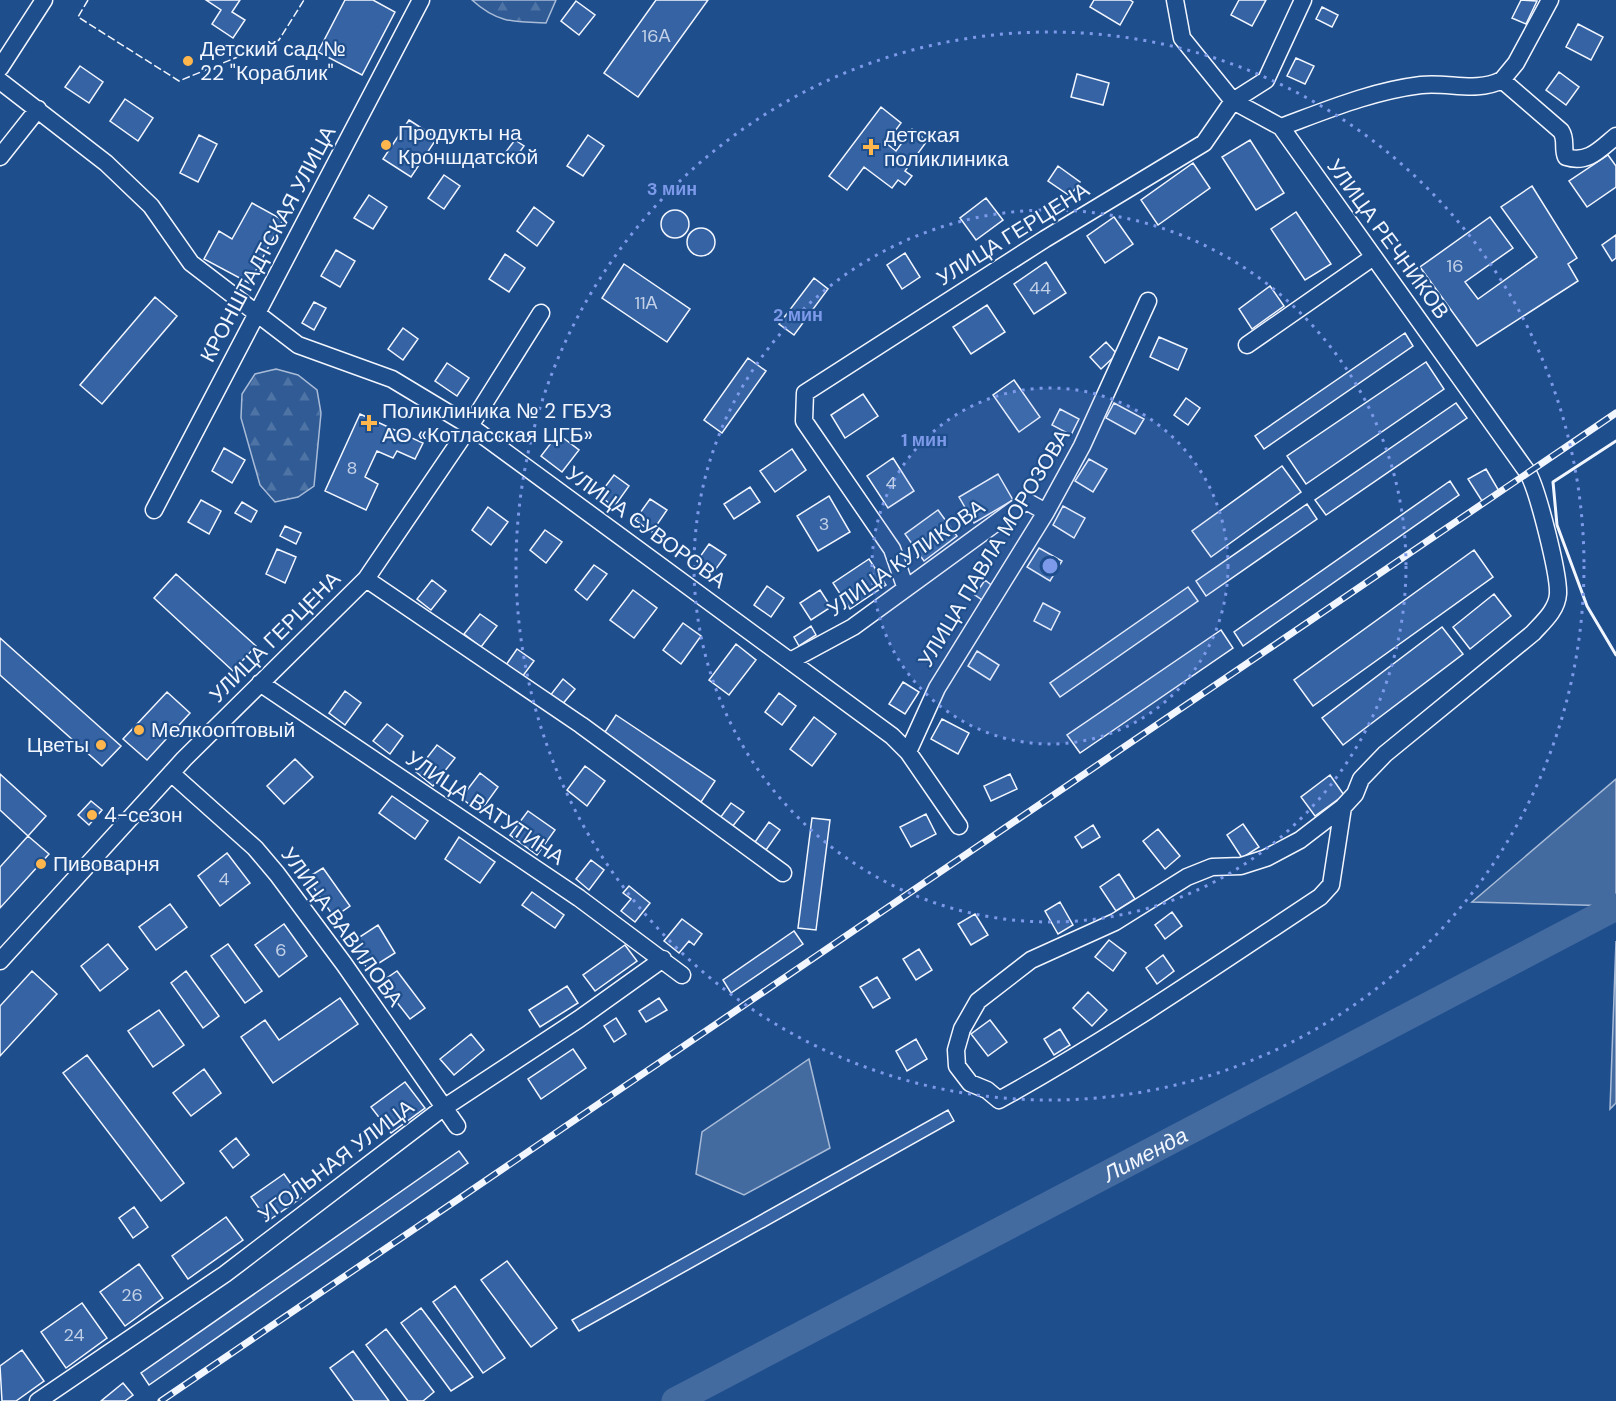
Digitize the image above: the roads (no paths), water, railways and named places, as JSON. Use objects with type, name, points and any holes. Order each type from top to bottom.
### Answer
[{"type":"street","points":[[0,68],[44,0]]},
{"type":"street","name":"КРОНШТАДТСКАЯ УЛИЦА","points":[[154,510],[421,0]]},
{"type":"street","points":[[1233,101],[1266,80],[1303,0]]},
{"type":"street","points":[[1281,127],[1384,91],[1423,85],[1481,88],[1502,80],[1516,63],[1550,0]]},
{"type":"street","name":"УЛИЦА РЕЧНИКОВ","points":[[1174,1],[1182,39],[1233,101],[1281,127],[1372,258],[1388,275],[1528,473],[1536,490],[1545,526],[1558,595],[1549,616],[1492,668],[1385,754],[1361,779],[1355,794],[1343,807]]},
{"type":"street","points":[[1502,80],[1561,131],[1565,140],[1563,152],[1566,157],[1581,160],[1587,158],[1616,136]]},
{"type":"street","name":"УЛИЦА СУВОРОВА","points":[[0,81],[106,163],[151,206],[191,263],[298,345],[392,379],[470,426],[892,736],[908,752],[959,826]]},
{"type":"street","name":"УЛИЦА ГЕРЦЕНА","points":[[905,586],[892,549],[804,421],[804,393],[1045,239],[1204,143],[1233,101]]},
{"type":"street","points":[[0,157],[38,109]]},
{"type":"street","points":[[1246,345],[1372,258]]},
{"type":"street","name":"УЛИЦА ПАВЛА МОРОЗОВА","points":[[908,752],[937,688],[1046,512],[1082,446],[1148,302]]},
{"type":"street","name":"УЛИЦА ГЕРЦЕНА","points":[[0,961],[171,773],[366,579],[470,426],[541,313]]},
{"type":"street","name":"УЛИЦА КУЛИКОВА","points":[[790,661],[853,627],[905,586],[1026,501],[1046,512]]},
{"type":"street","points":[[366,579],[580,724],[783,873]]},
{"type":"street","name":"УЛИЦА ВАТУТИНА","points":[[260,683],[579,898],[682,975]]},
{"type":"street","name":"УЛИЦА ВАВИЛОВА","points":[[171,773],[255,848],[277,874],[344,964],[457,1126]]},
{"type":"street","points":[[1343,807],[1331,885],[1320,897],[1195,981],[1077,1057],[999,1100],[987,1090],[970,1083],[957,1066],[956,1050],[962,1029],[978,1001],[1031,960],[1115,922],[1187,877],[1212,867],[1241,866],[1266,858],[1300,840],[1343,807]]},
{"type":"street","name":"УГОЛЬНАЯ УЛИЦА","points":[[38,1401],[225,1274],[444,1108],[579,1020],[663,959]]},
{"type":"waterway","name":"Лименда","points":[[675,1401],[1616,907]]},
{"type":"railway","points":[[161,1401],[1616,413]]},
{"type":"place","name":"Детский сад № 22 \"Кораблик\"","points":[[188,61]]},
{"type":"place","name":"Продукты на Кроншдатской","points":[[386,145]]},
{"type":"place","name":"детская поликлиника","points":[[871,147]]},
{"type":"place","name":"Поликлиника № 2 ГБУЗ АО «Котласская ЦГБ»","points":[[369,423]]},
{"type":"place","name":"Мелкооптовый","points":[[139,730]]},
{"type":"place","name":"Цветы","points":[[101,745]]},
{"type":"place","name":"4-сезон","points":[[92,815]]},
{"type":"place","name":"Пивоварня","points":[[41,864]]}]
